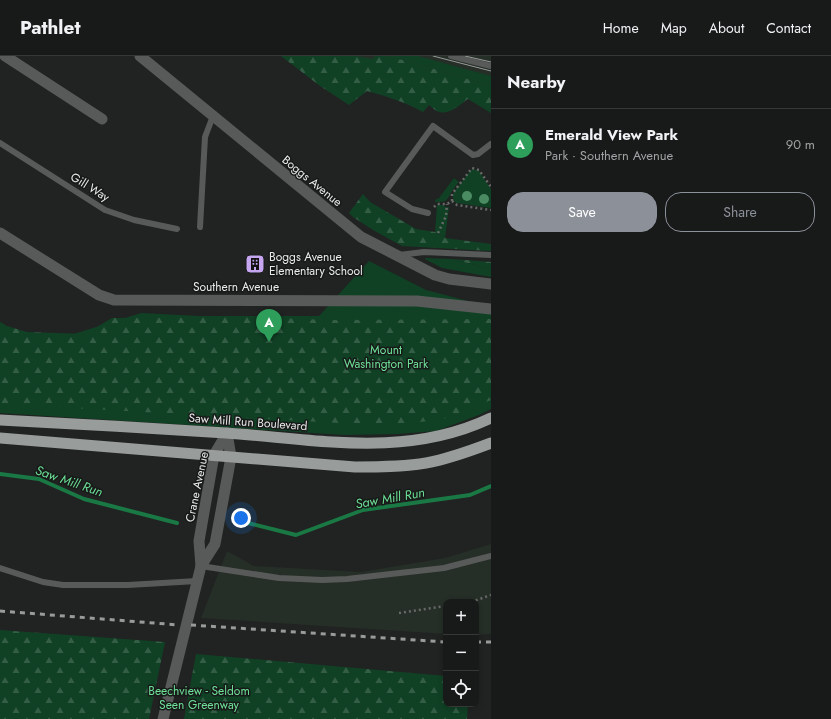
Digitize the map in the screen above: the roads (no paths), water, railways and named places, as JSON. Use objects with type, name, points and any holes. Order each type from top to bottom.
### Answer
[{"type":"highway","name":"Saw Mill Run Boulevard","points":[[0,420],[226,433],[356,444],[400,443],[443,436],[491,418]]},
{"type":"highway","points":[[0,438],[355,467],[402,466],[426,463],[448,458],[491,443]]},
{"type":"street","points":[[5,56],[102,119]]},
{"type":"street","name":"Boggs Avenue","points":[[140,56],[361,237],[435,275],[448,279],[491,284]]},
{"type":"street","name":"Southern Avenue","points":[[0,234],[99,295],[114,300],[417,301],[491,309]]},
{"type":"street","name":"Crane Avenue","points":[[201,566],[199,541],[214,455],[226,433]]},
{"type":"street","name":"Crane Avenue","points":[[163,719],[201,566],[214,544],[231,457],[226,433]]},
{"type":"lane","points":[[451,56],[491,66]]},
{"type":"lane","points":[[200,227],[205,137],[213,116]]},
{"type":"lane","points":[[428,213],[412,209],[385,192],[433,126],[473,155],[478,154],[491,144]]},
{"type":"lane","name":"Gill Way","points":[[0,143],[104,210],[134,220],[176,229]]},
{"type":"lane","points":[[397,256],[424,252],[491,255]]},
{"type":"lane","points":[[201,566],[279,578],[328,580],[444,568],[489,557]]},
{"type":"lane","points":[[0,568],[43,582],[63,585],[128,585],[197,582]]},
{"type":"waterway","name":"Saw Mill Run","points":[[0,474],[39,479],[84,499],[177,523]]},
{"type":"waterway","name":"Saw Mill Run","points":[[248,523],[296,535],[363,510],[470,495],[491,486]]},
{"type":"tram line","points":[[433,56],[491,71]]},
{"type":"tram line","points":[[465,56],[491,62]]},
{"type":"railway","points":[[0,611],[179,625]]},
{"type":"railway","points":[[191,625],[443,642]]},
{"type":"railway","points":[[479,642],[491,642]]},
{"type":"place","name":"Boggs Avenue Elementary School","points":[[255,264]]},
{"type":"place","name":"Emerald View Park","points":[[269,342]]},
{"type":"park label","name":"Mount Washington Park","points":[[386,357]]},
{"type":"park label","name":"Beechview - Seldom Seen Greenway","points":[[199,698]]}]
